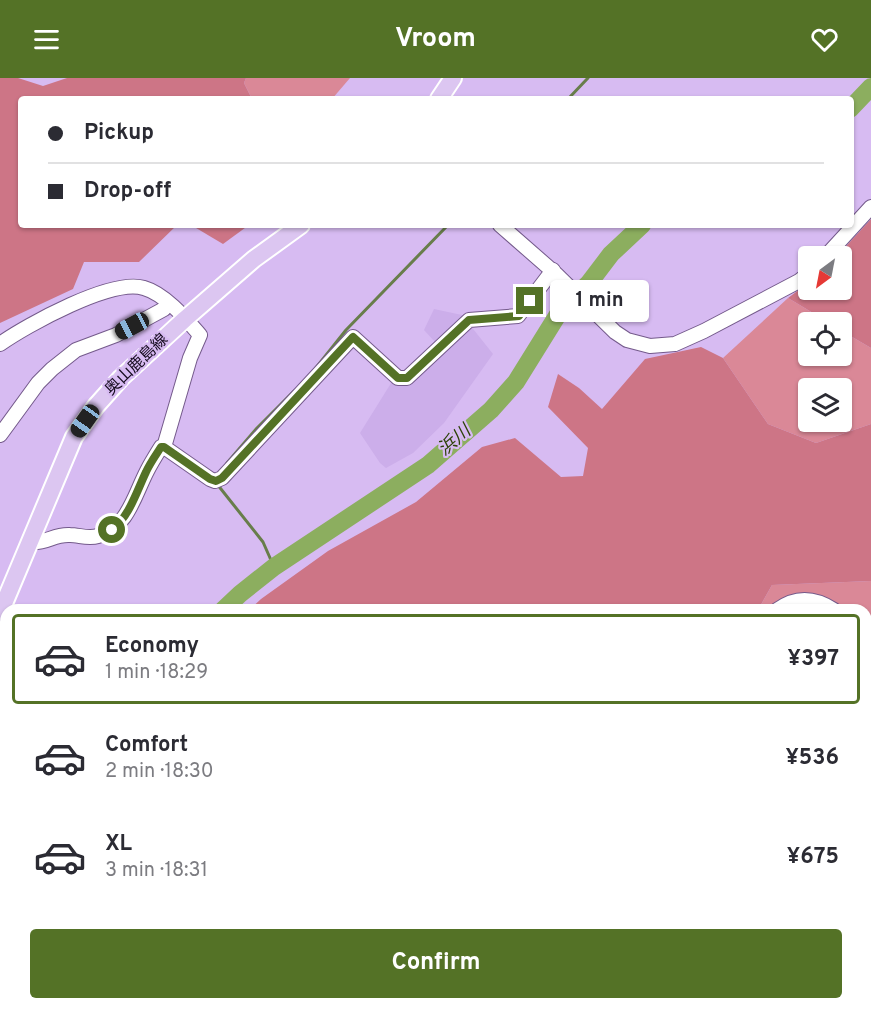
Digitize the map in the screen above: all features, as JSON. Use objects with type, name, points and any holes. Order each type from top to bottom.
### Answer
[{"type":"main road","points":[[441,96],[453,78]]},
{"type":"main road","name":"奥山鹿島線","points":[[4,604],[74,437],[96,406],[121,378],[185,319],[254,259],[297,228]]},
{"type":"street","points":[[854,225],[871,207]]},
{"type":"street","points":[[504,228],[555,272],[615,332],[627,340],[650,346],[675,344],[704,332],[798,282]]},
{"type":"street","points":[[834,246],[851,228]]},
{"type":"street","points":[[164,447],[210,479],[222,478],[353,337],[398,378],[407,378],[469,320],[519,316],[555,272]]},
{"type":"street","points":[[0,344],[18,331],[69,306],[132,286],[143,287],[162,297],[200,335],[190,358],[164,447],[161,447],[147,471],[121,522],[112,530],[96,536],[57,536],[41,544],[30,542]]},
{"type":"street","points":[[0,435],[38,383],[76,350],[116,335],[164,309],[168,304]]},
{"type":"street","points":[[785,604],[806,598],[824,604]]},
{"type":"shaded area","points":[[0,78],[18,78],[43,86],[67,78],[246,78],[244,83],[250,96],[18,96],[18,228],[174,228],[139,262],[84,262],[73,289],[0,323]]},
{"type":"shaded area","points":[[246,78],[350,78],[335,96],[250,96],[244,83]]},
{"type":"shaded area","points":[[871,219],[871,348],[852,337],[852,312],[811,312],[788,298],[798,290],[798,300],[852,300],[852,246],[846,246]]},
{"type":"shaded area","points":[[196,228],[245,228],[223,244]]},
{"type":"shaded area","points":[[788,298],[811,312],[798,312],[798,366],[852,366],[852,337],[871,348],[871,424],[852,431],[852,378],[798,378],[798,432],[848,432],[816,443],[768,424],[723,358]]},
{"type":"shaded area","points":[[434,309],[462,315],[493,354],[444,423],[413,453],[386,468],[380,463],[360,433],[393,380],[436,343],[424,330]]},
{"type":"shaded area","points":[[701,347],[723,358],[768,424],[816,443],[871,424],[871,581],[772,585],[761,604],[256,604],[328,551],[416,502],[482,447],[515,438],[561,477],[583,476],[588,448],[548,407],[558,374],[579,388],[602,409],[645,359]]},
{"type":"shaded area","points":[[871,581],[871,604],[761,604],[772,585]]},
{"type":"waterway","points":[[571,96],[588,78]]},
{"type":"waterway","name":"浜川","points":[[854,105],[871,87]]},
{"type":"waterway","points":[[315,369],[346,330],[445,228]]},
{"type":"waterway","name":"浜川","points":[[229,604],[274,567],[428,465],[491,410],[516,382],[562,308],[589,283],[611,254],[639,228]]},
{"type":"waterway","points":[[227,463],[257,428],[294,391]]},
{"type":"waterway","points":[[217,484],[263,542],[274,567]]},
{"type":"route","points":[[112,530],[121,522],[134,500],[161,447],[210,479],[216,481],[222,478],[353,337],[398,378],[407,378],[469,320],[519,316],[530,301]]}]
